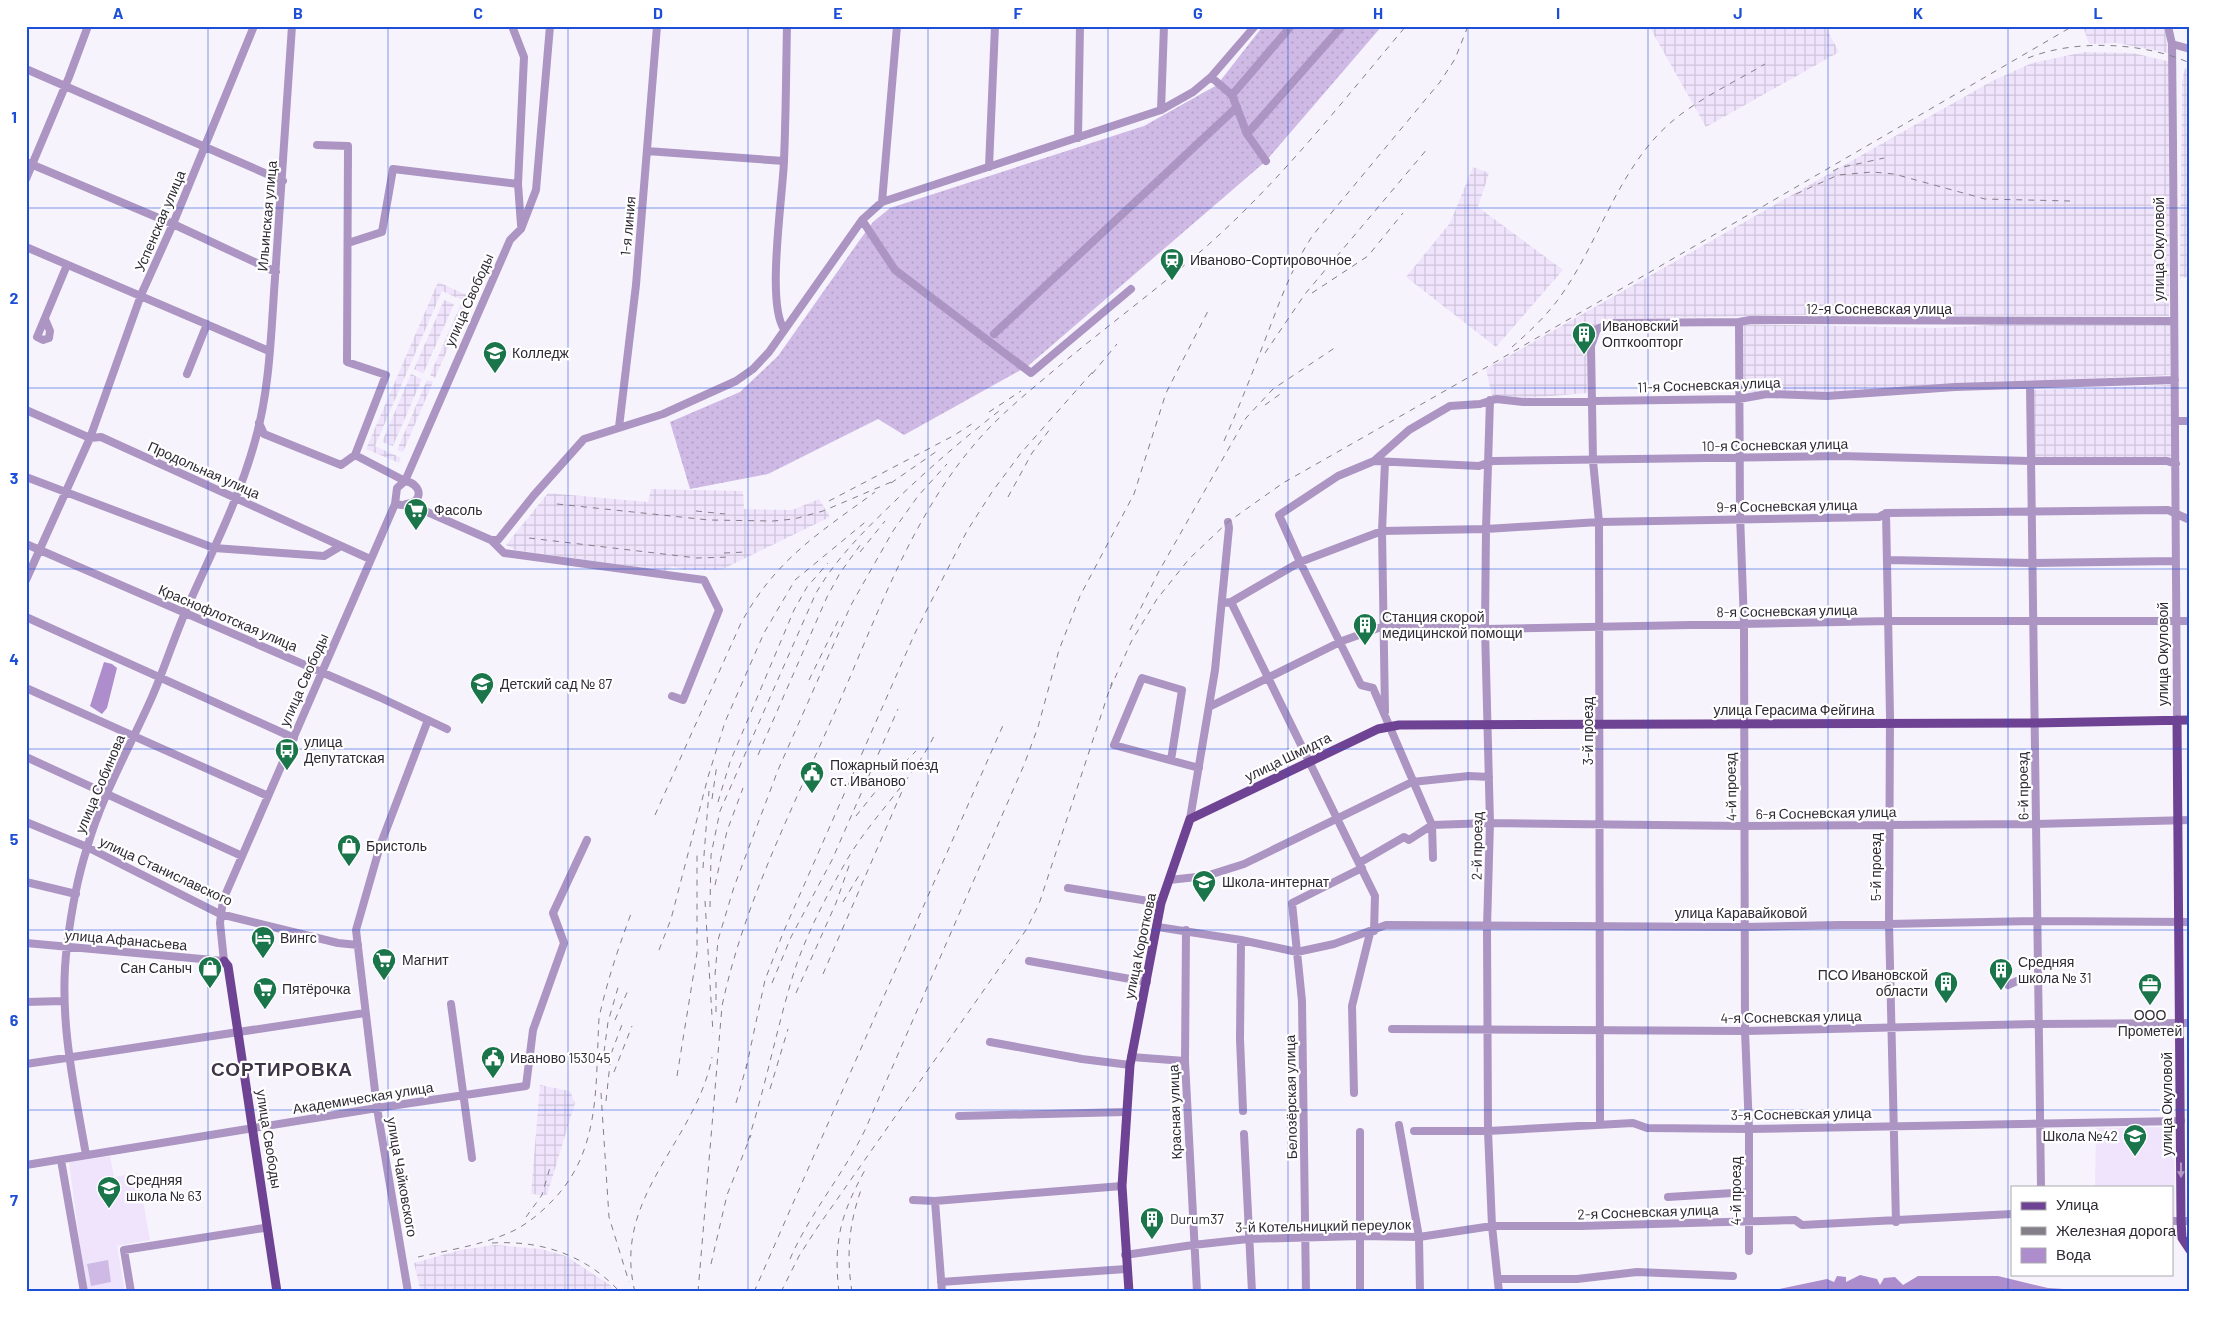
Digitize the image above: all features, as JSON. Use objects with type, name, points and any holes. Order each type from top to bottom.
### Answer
[{"type":"main road","name":"улица Окуловой","points":[[2177,720],[2179,922],[2185,1023],[2185,1121],[2181,1221],[2182,1238],[2190,1250]]},
{"type":"main road","name":"улица Герасима Фейгина","points":[[1399,725],[1890,724],[2190,720]]},
{"type":"main road","name":"улица Шмидта","points":[[1190,819],[1386,723],[1399,725]]},
{"type":"main road","name":"улица Короткова","points":[[1129,1292],[1122,1186],[1130,1061],[1158,927],[1161,903],[1190,819]]},
{"type":"main road","name":"улица Свободы","points":[[224,961],[237,1032],[277,1292]]},
{"type":"main road","name":"улица Свободы","points":[[251,1128],[273,1292]]},
{"type":"street","points":[[26,179],[29,163],[66,86],[88,26]]},
{"type":"street","name":"Успенская улица","points":[[26,580],[90,438],[141,295],[173,224],[254,26]]},
{"type":"street","name":"Ильинская улица","points":[[259,423],[269,351],[276,272],[292,26]]},
{"type":"street","points":[[512,26],[524,57],[518,184],[521,229]]},
{"type":"street","points":[[521,229],[536,190],[550,26]]},
{"type":"street","name":"1-я линия","points":[[619,427],[636,285],[658,26]]},
{"type":"street","points":[[784,329],[778,321],[776,272],[784,161],[787,26]]},
{"type":"street","points":[[882,202],[897,26]]},
{"type":"street","points":[[989,167],[995,26]]},
{"type":"street","points":[[1078,138],[1080,26]]},
{"type":"street","points":[[1161,110],[1164,26]]},
{"type":"street","points":[[491,540],[498,540],[534,495],[584,440],[663,414],[736,381],[753,369],[768,352],[862,220],[882,202],[1161,110],[1193,92],[1210,77],[1249,30],[1255,26]]},
{"type":"street","points":[[1232,95],[1291,26]]},
{"type":"street","points":[[1247,134],[1342,26]]},
{"type":"street","name":"улица Окуловой","points":[[2168,26],[2172,44],[2177,720]]},
{"type":"street","points":[[2172,44],[2190,49]]},
{"type":"street","points":[[26,69],[283,181]]},
{"type":"street","points":[[1210,77],[1232,95],[1247,134],[1266,161]]},
{"type":"street","points":[[994,334],[1237,108]]},
{"type":"street","points":[[259,423],[264,434],[341,466],[355,455],[386,375],[347,362],[348,146],[317,145]]},
{"type":"street","points":[[648,151],[784,161]]},
{"type":"street","points":[[29,163],[173,224],[276,272]]},
{"type":"street","points":[[348,243],[382,232],[393,169],[518,184]]},
{"type":"street","points":[[862,220],[895,270],[1031,374],[1131,289]]},
{"type":"street","name":"улица Свободы","points":[[405,481],[510,240],[521,229]]},
{"type":"street","points":[[26,247],[269,351]]},
{"type":"street","points":[[45,319],[67,264]]},
{"type":"street","name":"12-я Сосневская улица","points":[[1593,339],[1597,329],[1612,324],[1739,322],[1750,320],[2173,321]]},
{"type":"street","name":"4-й проезд","points":[[1739,322],[1738,399],[1744,624],[1745,1031],[1749,1129],[1749,1251]]},
{"type":"street","points":[[187,374],[207,324]]},
{"type":"street","name":"3-й проезд","points":[[1593,339],[1593,461],[1599,522],[1600,1124]]},
{"type":"street","name":"11-я Сосневская улица","points":[[1300,562],[1279,515],[1338,476],[1374,461],[1409,430],[1450,406],[1496,399],[1524,402],[1592,402],[1738,399],[1767,394],[1827,396],[1955,387],[2175,380]]},
{"type":"street","name":"6-й проезд","points":[[2030,385],[2041,1186]]},
{"type":"street","name":"2-й проезд","points":[[1490,401],[1486,529],[1486,630],[1490,777],[1487,927],[1488,1131],[1492,1226],[1499,1292]]},
{"type":"street","name":"Продольная улица","points":[[26,410],[90,438],[101,437],[370,560]]},
{"type":"street","points":[[2176,421],[2190,421]]},
{"type":"street","name":"улица Собинова","points":[[86,1156],[70,1058],[64,1001],[67,947],[76,894],[87,847],[107,793],[160,677],[185,613],[235,498],[255,443],[259,423]]},
{"type":"street","points":[[355,455],[416,485],[417,499],[407,504],[395,504]]},
{"type":"street","name":"10-я Сосневская улица","points":[[1374,461],[1479,466],[1488,463],[1841,456],[2030,461],[2135,460],[2167,461],[2176,464]]},
{"type":"street","points":[[1385,462],[1382,531],[1386,723]]},
{"type":"street","points":[[26,477],[214,548],[324,556],[341,546]]},
{"type":"street","points":[[405,481],[397,488],[396,496],[400,502],[491,540],[504,553],[704,580],[719,610],[683,700],[672,696]]},
{"type":"street","name":"улица Свободы","points":[[224,961],[220,914],[223,900],[323,673],[395,504],[396,496]]},
{"type":"street","name":"9-я Сосневская улица","points":[[1222,604],[1231,602],[1300,562],[1382,531],[1486,529],[1599,522],[1879,517],[1886,513],[2032,511],[2168,510],[2176,512],[2186,520],[2190,520]]},
{"type":"street","name":"5-й проезд","points":[[1886,513],[1890,724],[1889,923],[1896,1222]]},
{"type":"street","name":"улица Короткова","points":[[1190,819],[1215,670],[1229,528],[1228,522]]},
{"type":"street","name":"Краснофлотская улица","points":[[26,544],[447,729]]},
{"type":"street","points":[[1888,560],[2032,563],[2176,561]]},
{"type":"street","points":[[1300,562],[1342,641],[1361,685],[1373,688],[1386,723],[1432,825],[1432,858]]},
{"type":"street","points":[[1231,602],[1375,896],[1372,932],[1352,1006],[1354,1093]]},
{"type":"street","points":[[26,617],[294,738]]},
{"type":"street","name":"8-я Сосневская улица","points":[[1384,626],[1486,630],[1889,621],[2190,621]]},
{"type":"street","points":[[1209,707],[1342,641],[1384,626]]},
{"type":"street","points":[[1171,760],[1182,690],[1142,678],[1114,745],[1199,768]]},
{"type":"street","points":[[26,688],[268,796]]},
{"type":"street","name":"улица Чайковского","points":[[408,1292],[377,1108],[365,1013],[357,921],[380,846],[428,720]]},
{"type":"street","points":[[26,758],[107,793],[242,856]]},
{"type":"street","points":[[1169,880],[1206,876],[1244,864],[1412,782],[1469,776],[1490,777]]},
{"type":"street","name":"6-я Сосневская улица","points":[[1432,825],[1490,823],[1744,826],[2036,824],[2190,820]]},
{"type":"street","name":"улица Станиславского","points":[[26,822],[87,847],[220,914],[338,943],[358,945]]},
{"type":"street","points":[[1360,866],[1404,837],[1409,840],[1432,825]]},
{"type":"street","name":"Академическая улица","points":[[26,1165],[377,1108],[526,1086],[533,1030],[564,943],[554,913],[587,840]]},
{"type":"street","name":"Белозёрская улица","points":[[1306,1292],[1302,1001],[1292,903],[1360,866]]},
{"type":"street","points":[[26,882],[76,894]]},
{"type":"street","points":[[1068,888],[1161,903]]},
{"type":"street","name":"улица Каравайковой","points":[[1297,952],[1334,944],[1386,926],[1745,926],[2038,921],[2190,922]]},
{"type":"street","points":[[1158,927],[1186,930],[1297,952]]},
{"type":"street","name":"Красная улица","points":[[1186,930],[1185,1061],[1193,1244],[1197,1292]]},
{"type":"street","points":[[1241,940],[1240,1039],[1243,1111]]},
{"type":"street","name":"улица Афанасьева","points":[[26,943],[224,961]]},
{"type":"street","points":[[1029,960],[1146,982]]},
{"type":"street","points":[[2008,985],[2018,981],[2039,980]]},
{"type":"street","points":[[26,1002],[64,1001]]},
{"type":"street","points":[[451,1004],[472,1158]]},
{"type":"street","points":[[26,1064],[365,1013]]},
{"type":"street","name":"4-я Сосневская улица","points":[[1392,1029],[1745,1031],[2039,1024],[2185,1023]]},
{"type":"street","points":[[990,1042],[1082,1059],[1185,1061]]},
{"type":"street","points":[[959,1116],[1126,1112]]},
{"type":"street","name":"3-я Сосневская улица","points":[[1414,1131],[1488,1131],[1633,1123],[1647,1128],[1749,1129],[2185,1121]]},
{"type":"street","points":[[1399,1125],[1419,1237],[1420,1292]]},
{"type":"street","points":[[1360,1132],[1360,1292]]},
{"type":"street","points":[[1244,1134],[1252,1292]]},
{"type":"street","points":[[61,1160],[84,1292]]},
{"type":"street","points":[[913,1200],[935,1202],[1122,1186]]},
{"type":"street","name":"2-я Сосневская улица","points":[[1668,1197],[1749,1192]]},
{"type":"street","points":[[935,1202],[942,1292]]},
{"type":"street","name":"2-я Сосневская улица","points":[[1492,1226],[1795,1220],[1802,1225],[1896,1222],[1922,1217],[2011,1214]]},
{"type":"street","name":"3-й Котельницкий переулок","points":[[1126,1256],[1193,1244],[1248,1239],[1361,1236],[1419,1237],[1492,1226]]},
{"type":"street","points":[[131,1292],[124,1250],[264,1228]]},
{"type":"street","points":[[941,1282],[1126,1269]]},
{"type":"street","points":[[1498,1279],[1577,1279],[1637,1272],[1733,1276]]},
{"type":"shaded area","points":[[1263,26],[1382,26],[1266,161],[1028,366],[904,435],[878,419],[768,474],[690,489],[670,422],[740,392],[778,356],[873,222],[890,208],[1144,126],[1217,85]]},
{"type":"shaded area","points":[[1649,26],[1825,26],[1839,52],[1706,127]]},
{"type":"shaded area","points":[[2083,26],[2166,26],[2168,53],[2117,43],[2089,44]]},
{"type":"shaded area","points":[[2085,52],[2133,53],[2171,62],[2169,316],[1806,315],[1614,319],[1602,323],[1590,332],[1587,393],[1493,401],[1486,369],[1992,81],[2032,63]]},
{"type":"shaded area","points":[[2185,68],[2190,70],[2190,277],[2180,278],[2182,81]]},
{"type":"shaded area","points":[[1473,167],[1489,173],[1478,207],[1563,270],[1496,347],[1406,277],[1450,223]]},
{"type":"shaded area","points":[[438,282],[471,297],[469,303],[442,291],[375,446],[401,458],[399,463],[366,449]]},
{"type":"shaded area","points":[[444,300],[454,304],[423,374],[414,369]]},
{"type":"shaded area","points":[[461,304],[466,307],[435,378],[430,375]]},
{"type":"shaded area","points":[[1746,324],[1940,328],[1992,325],[2170,325],[2170,375],[1956,384],[1827,395],[1740,396],[1739,326]]},
{"type":"shaded area","points":[[411,374],[422,379],[393,446],[382,442]]},
{"type":"shaded area","points":[[427,380],[433,382],[403,452],[397,450]]},
{"type":"shaded area","points":[[2172,385],[2173,460],[2031,459],[2031,390]]},
{"type":"shaded area","points":[[651,489],[743,491],[744,509],[792,510],[819,499],[830,517],[721,570],[682,570],[673,566],[666,571],[515,550],[506,545],[548,493],[648,502]]},
{"type":"shaded area","points":[[540,1085],[570,1091],[575,1103],[547,1195],[531,1194]]},
{"type":"shaded area","name":"Школа №42","points":[[2174,1127],[2175,1219],[2174,1186],[2095,1186],[2096,1128]]},
{"type":"shaded area","name":"Средняя школа № 63","points":[[110,1156],[114,1177],[138,1173],[150,1240],[117,1246],[125,1292],[86,1292],[69,1162]]},
{"type":"shaded area","points":[[495,1245],[541,1249],[566,1256],[610,1285],[615,1292],[421,1292],[414,1263],[460,1250]]},
{"type":"shaded area","points":[[108,1260],[111,1282],[91,1286],[87,1264]]},
{"type":"water","points":[[104,662],[112,664],[117,668],[107,708],[102,714],[90,706]]},
{"type":"water","points":[[1860,1275],[1877,1279],[1880,1285],[1884,1278],[1895,1277],[1903,1285],[1918,1276],[1998,1276],[2048,1288],[2111,1292],[1765,1292],[1827,1279],[1834,1282],[1837,1276],[1846,1277],[1846,1282]]},
{"type":"railway","points":[[698,1292],[722,1006],[731,968],[770,857],[896,570],[933,502],[955,469],[979,439],[1005,412],[1189,261],[1235,220],[1311,139],[1406,26]]},
{"type":"railway","points":[[1224,441],[1286,286],[1305,248],[1313,235],[1440,82],[1455,59],[1468,26]]},
{"type":"railway","points":[[1110,689],[1131,642],[1157,599],[1189,559],[1228,522],[1283,483],[1485,368],[2073,26]]},
{"type":"railway","points":[[2028,58],[2067,48],[2109,46],[2151,51],[2190,63]]},
{"type":"railway","points":[[1512,347],[1536,325],[1557,301],[1582,261],[1627,177],[1655,138],[1693,106],[1765,64]]},
{"type":"railway","points":[[1265,353],[1305,294],[1428,148]]},
{"type":"railway","points":[[1833,171],[1884,158]]},
{"type":"railway","points":[[1796,194],[1838,175],[1872,172],[1894,174],[1985,199],[2070,201]]},
{"type":"railway","points":[[1312,293],[1368,256],[1403,213]]},
{"type":"railway","points":[[790,1259],[807,1226],[847,1163],[865,1130],[1024,765],[1038,727],[1059,650],[1080,596],[1134,494],[1166,393],[1208,311]]},
{"type":"railway","points":[[1092,374],[1117,344]]},
{"type":"railway","points":[[1130,630],[1158,573],[1246,418],[1273,389],[1336,347]]},
{"type":"railway","points":[[746,1069],[765,980],[783,933],[915,633],[967,531],[992,492],[1021,453],[1096,368]]},
{"type":"railway","points":[[989,412],[1021,391]]},
{"type":"railway","points":[[1265,405],[1283,392]]},
{"type":"railway","points":[[710,907],[711,855],[720,811],[816,593],[833,567],[873,522],[959,443],[999,411]]},
{"type":"railway","points":[[829,501],[953,436],[975,422]]},
{"type":"railway","points":[[1008,497],[1032,453],[1050,429]]},
{"type":"railway","points":[[891,483],[940,449]]},
{"type":"railway","points":[[715,975],[718,940],[734,887],[778,770],[851,605],[893,531],[918,496],[947,464]]},
{"type":"railway","points":[[557,504],[709,520],[773,521],[794,519],[823,511],[896,480]]},
{"type":"railway","points":[[655,815],[741,623],[754,601],[784,564],[800,549],[875,492]]},
{"type":"railway","points":[[696,511],[725,514]]},
{"type":"railway","points":[[659,950],[671,919],[708,777],[725,722],[764,633],[795,580],[869,519]]},
{"type":"railway","points":[[860,552],[885,521]]},
{"type":"railway","points":[[529,538],[697,558],[731,557]]},
{"type":"railway","points":[[758,755],[827,597],[840,573],[861,544]]},
{"type":"railway","points":[[724,553],[746,552]]},
{"type":"railway","points":[[718,802],[730,762],[794,610],[807,587],[828,563]]},
{"type":"railway","points":[[809,680],[838,621]]},
{"type":"railway","points":[[781,1292],[799,1256],[817,1228],[1026,930],[1039,904],[1112,682]]},
{"type":"railway","points":[[772,983],[791,937],[832,860],[898,709]]},
{"type":"railway","points":[[754,1292],[1004,723]]},
{"type":"railway","points":[[748,1141],[794,972],[810,931],[854,848],[915,768],[935,734]]},
{"type":"railway","points":[[856,816],[876,791],[916,751]]},
{"type":"railway","points":[[712,799],[717,764]]},
{"type":"railway","points":[[715,885],[727,831],[743,788]]},
{"type":"railway","points":[[823,974],[903,789]]},
{"type":"railway","points":[[703,868],[709,791]]},
{"type":"railway","points":[[677,1076],[697,953],[697,855]]},
{"type":"railway","points":[[796,993],[836,903],[850,863]]},
{"type":"railway","points":[[843,902],[861,872]]},
{"type":"railway","points":[[705,901],[713,1033]]},
{"type":"railway","points":[[418,1257],[478,1244],[513,1231],[547,1206],[565,1186],[578,1165],[587,1142],[592,1119],[597,1069],[599,1018],[614,964],[632,911]]},
{"type":"railway","points":[[716,982],[716,1012]]},
{"type":"railway","points":[[604,1052],[608,1022],[619,984]]},
{"type":"railway","points":[[615,1020],[629,988]]},
{"type":"railway","points":[[606,1101],[611,1054],[623,1022]]},
{"type":"railway","points":[[614,1072],[632,1026]]},
{"type":"railway","points":[[770,1089],[788,1029]]},
{"type":"railway","points":[[635,1292],[631,1258],[635,1227],[645,1198],[690,1116],[703,1088],[712,1057]]},
{"type":"railway","points":[[736,1103],[747,1064]]},
{"type":"railway","points":[[601,1093],[609,1217],[629,1282]]},
{"type":"railway","points":[[711,1264],[727,1195],[751,1135]]},
{"type":"railway","points":[[526,1217],[542,1195],[551,1164]]},
{"type":"railway","points":[[839,1292],[837,1258],[841,1228],[850,1200],[865,1170]]},
{"type":"railway","points":[[852,1292],[849,1265],[850,1239],[854,1213],[862,1187]]},
{"type":"railway","points":[[492,1243],[528,1244],[562,1252],[593,1268],[620,1292]]},
{"type":"place","name":"Иваново-Сортировочное","points":[[1172,281]]},
{"type":"place","name":"Ивановский Опткоопторг","points":[[1584,355]]},
{"type":"place","name":"Колледж","points":[[495,374]]},
{"type":"place","name":"Фасоль","points":[[416,531]]},
{"type":"place","name":"Станция скорой медицинской помощи","points":[[1365,646]]},
{"type":"place","name":"Детский сад № 87","points":[[482,705]]},
{"type":"place","name":"улица Депутатская","points":[[287,771]]},
{"type":"place","name":"Пожарный поезд ст. Иваново","points":[[812,794]]},
{"type":"place","name":"Бристоль","points":[[349,867]]},
{"type":"place","name":"Школа-интернат","points":[[1204,903]]},
{"type":"place","name":"Вингс","points":[[263,959]]},
{"type":"place","name":"Магнит","points":[[384,981]]},
{"type":"place","name":"Сан Саныч","points":[[210,989]]},
{"type":"place","name":"Средняя школа № 31","points":[[2001,991]]},
{"type":"place","name":"ПСО Ивановской области","points":[[1946,1004]]},
{"type":"place","name":"ООО Прометей","points":[[2150,1006]]},
{"type":"place","name":"Пятёрочка","points":[[265,1010]]},
{"type":"place","name":"Иваново 153045","points":[[493,1079]]},
{"type":"place","name":"Школа №42","points":[[2135,1157]]},
{"type":"place","name":"Средняя школа № 63","points":[[109,1209]]},
{"type":"place","name":"Durum37","points":[[1152,1240]]},
{"type":"district","name":"СОРТИРОВКА","points":[[282,1069]]}]
